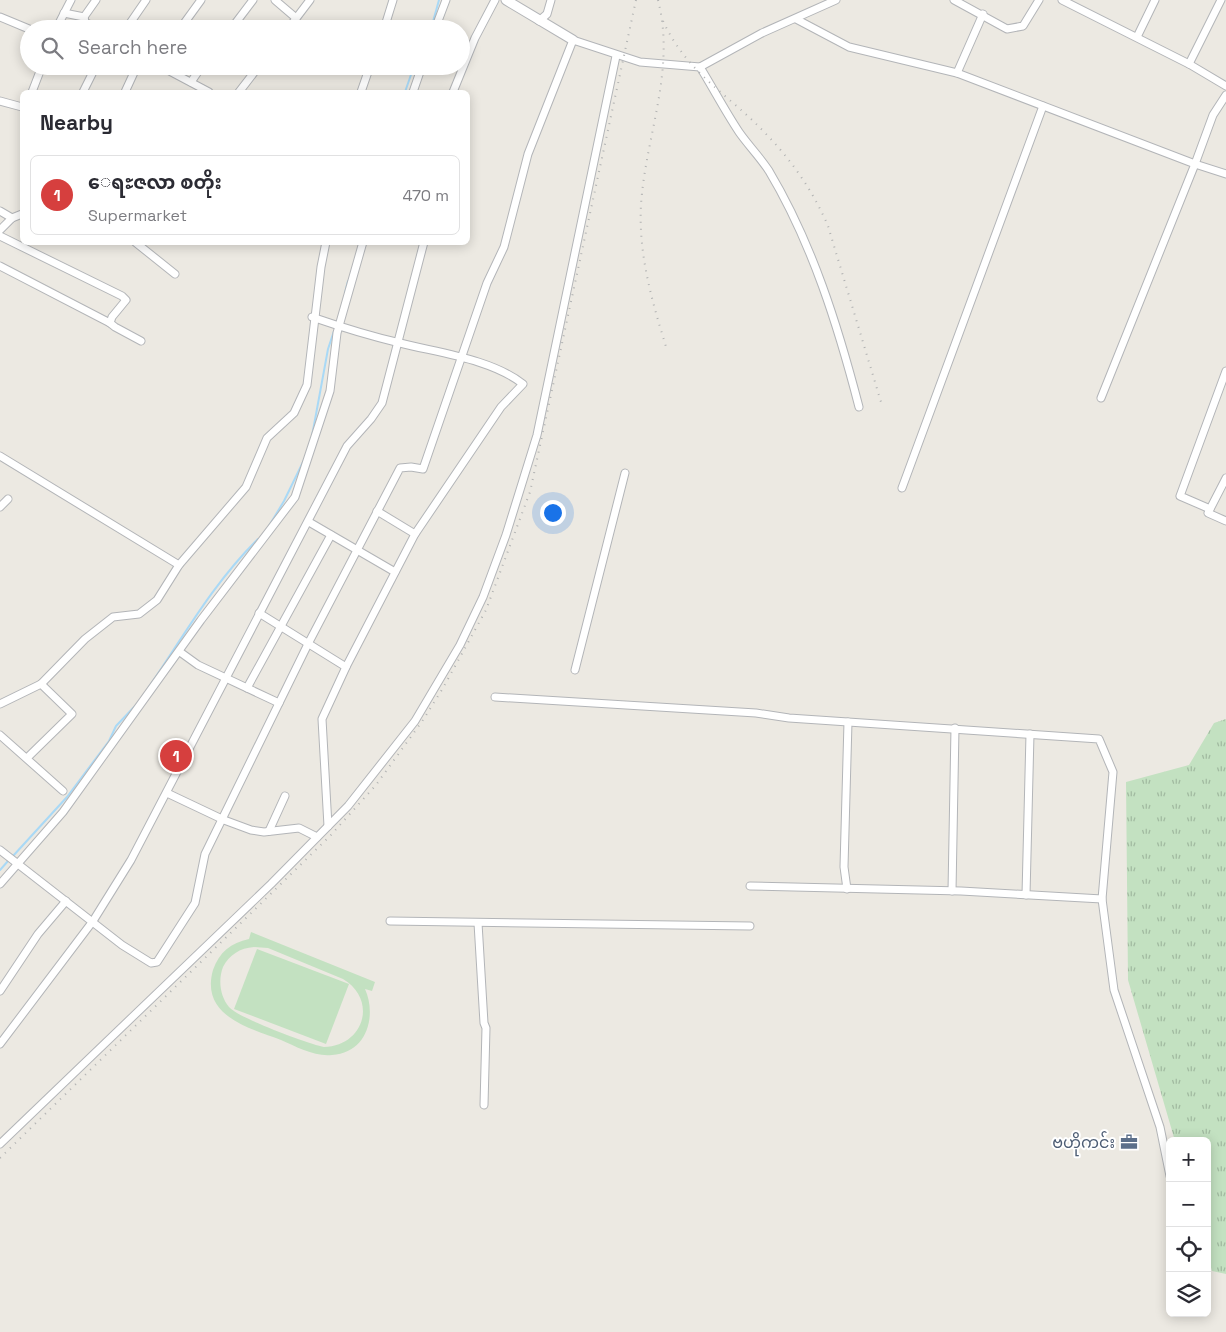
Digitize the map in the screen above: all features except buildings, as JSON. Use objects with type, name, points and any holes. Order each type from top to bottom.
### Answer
[{"type":"street","points":[[60,20],[71,0]]},
{"type":"street","points":[[85,20],[84,17],[96,0]]},
{"type":"street","points":[[132,20],[146,0]]},
{"type":"street","points":[[187,20],[201,0]]},
{"type":"street","points":[[238,20],[253,0]]},
{"type":"street","points":[[275,0],[296,18],[310,0]]},
{"type":"street","points":[[387,20],[393,0]]},
{"type":"street","points":[[438,20],[446,0]]},
{"type":"street","points":[[470,50],[495,0]]},
{"type":"street","points":[[506,0],[518,3],[539,21],[573,40],[616,56],[640,62],[700,67],[762,33],[836,0]]},
{"type":"street","points":[[539,21],[547,14],[551,0]]},
{"type":"street","points":[[954,0],[1007,29],[1023,26],[1039,0]]},
{"type":"street","points":[[1062,0],[1189,64],[1226,86]]},
{"type":"street","points":[[1137,37],[1155,0]]},
{"type":"street","points":[[1189,64],[1221,0]]},
{"type":"street","points":[[64,13],[84,17]]},
{"type":"street","points":[[957,73],[982,14]]},
{"type":"street","points":[[0,17],[20,25]]},
{"type":"street","points":[[796,19],[849,47],[957,73],[1195,164],[1226,174]]},
{"type":"street","points":[[0,850],[122,945],[151,963],[157,962],[195,903],[205,854],[224,820],[308,644],[400,468],[423,469],[487,283],[504,247],[528,154],[573,40]]},
{"type":"street","points":[[0,1144],[271,884],[348,806],[415,721],[460,645],[483,597],[506,535],[537,434],[616,56]]},
{"type":"street","points":[[700,67],[738,131],[768,170],[784,198],[818,274],[836,324],[860,407]]},
{"type":"street","points":[[33,90],[39,75]]},
{"type":"street","points":[[84,90],[92,75]]},
{"type":"street","points":[[125,90],[132,75]]},
{"type":"street","points":[[177,75],[205,90]]},
{"type":"street","points":[[191,82],[196,75]]},
{"type":"street","points":[[241,90],[252,75]]},
{"type":"street","points":[[362,90],[367,75]]},
{"type":"street","points":[[413,90],[419,75]]},
{"type":"street","points":[[454,90],[460,75]]},
{"type":"street","points":[[1101,398],[1213,115],[1226,95]]},
{"type":"street","points":[[0,101],[20,106]]},
{"type":"street","points":[[902,488],[1043,106]]},
{"type":"street","points":[[0,212],[12,218]]},
{"type":"street","points":[[0,230],[12,218],[20,215]]},
{"type":"street","points":[[0,236],[122,296],[126,300],[110,322]]},
{"type":"street","points":[[139,245],[175,274]]},
{"type":"street","points":[[0,704],[41,684],[85,638],[113,617],[139,614],[157,600],[179,565],[246,487],[267,438],[294,413],[307,385],[313,318],[325,245]]},
{"type":"street","points":[[0,884],[63,812],[295,497],[330,391],[339,326],[362,245]]},
{"type":"street","points":[[0,1044],[93,921],[131,860],[348,446],[372,420],[382,402],[423,245]]},
{"type":"street","points":[[0,266],[110,322],[115,327],[141,341]]},
{"type":"street","points":[[313,318],[399,343],[462,357],[506,374],[523,384],[501,408],[415,534],[346,667],[322,719],[328,826]]},
{"type":"street","points":[[1210,509],[1180,496],[1226,371]]},
{"type":"street","points":[[0,456],[179,565]]},
{"type":"street","points":[[575,670],[625,473]]},
{"type":"street","points":[[1226,478],[1208,513],[1226,521]]},
{"type":"street","points":[[0,507],[8,499]]},
{"type":"street","points":[[377,511],[415,534]]},
{"type":"street","points":[[309,522],[395,572]]},
{"type":"street","points":[[247,688],[331,535]]},
{"type":"street","points":[[259,613],[280,628],[346,667]]},
{"type":"street","points":[[180,652],[198,665],[279,703]]},
{"type":"street","points":[[27,758],[72,714],[41,684]]},
{"type":"street","points":[[495,697],[1098,739],[1113,772],[1102,899],[1114,990],[1160,1127],[1166,1156]]},
{"type":"street","points":[[847,889],[844,867],[848,722]]},
{"type":"street","points":[[952,891],[955,728]]},
{"type":"street","points":[[1026,895],[1031,734]]},
{"type":"street","points":[[0,735],[62,791]]},
{"type":"street","points":[[167,794],[251,830],[269,831],[299,828],[317,837]]},
{"type":"street","points":[[269,831],[284,796]]},
{"type":"street","points":[[750,886],[952,891],[1102,899]]},
{"type":"street","points":[[0,991],[38,934],[66,901]]},
{"type":"street","points":[[390,921],[750,926]]},
{"type":"street","points":[[478,922],[484,1023],[486,1028],[484,1105]]},
{"type":"green space","points":[[1226,719],[1226,1274],[1212,1271],[1211,1267],[1211,1137],[1174,1137],[1128,980],[1126,782],[1189,765],[1214,723]]},
{"type":"green space","points":[[251,932],[375,982],[372,991],[365,989],[370,1010],[369,1021],[361,1040],[354,1048],[344,1053],[332,1055],[306,1051],[242,1025],[220,1009],[214,999],[211,986],[213,970],[222,953],[231,946],[249,939]],"holes":[[[254,947],[268,948],[343,979],[354,988],[360,998],[363,1009],[362,1020],[357,1031],[349,1039],[338,1045],[324,1047],[316,1045],[259,1024],[229,1007],[222,993],[220,982],[221,972],[225,963],[236,953],[244,949]]]},
{"type":"green space","points":[[257,949],[349,984],[326,1044],[234,1009]]},
{"type":"waterway","points":[[433,20],[439,0]]},
{"type":"waterway","points":[[406,90],[411,75]]},
{"type":"waterway","points":[[345,293],[348,281]]},
{"type":"waterway","points":[[312,436],[328,349],[334,331]]},
{"type":"waterway","points":[[269,526],[284,501],[304,460]]},
{"type":"waterway","points":[[147,690],[212,593],[258,539]]},
{"type":"waterway","points":[[13,856],[67,797],[109,741],[116,726],[137,704]]},
{"type":"waterway","points":[[0,870],[8,861]]},
{"type":"railway","points":[[0,1158],[330,836],[376,785],[423,720],[486,610],[530,492],[636,0]]},
{"type":"railway","points":[[658,0],[664,49],[659,97],[645,169],[641,233],[650,292],[667,350]]},
{"type":"railway","points":[[663,21],[684,56],[710,83],[777,145],[802,178],[816,202],[828,226],[881,402]]},
{"type":"place","name":"ေရႊဇလာ စတိုး","points":[[176,756]]},
{"type":"place","name":"ဗဟိုကင်း","points":[[1129,1142]]}]
